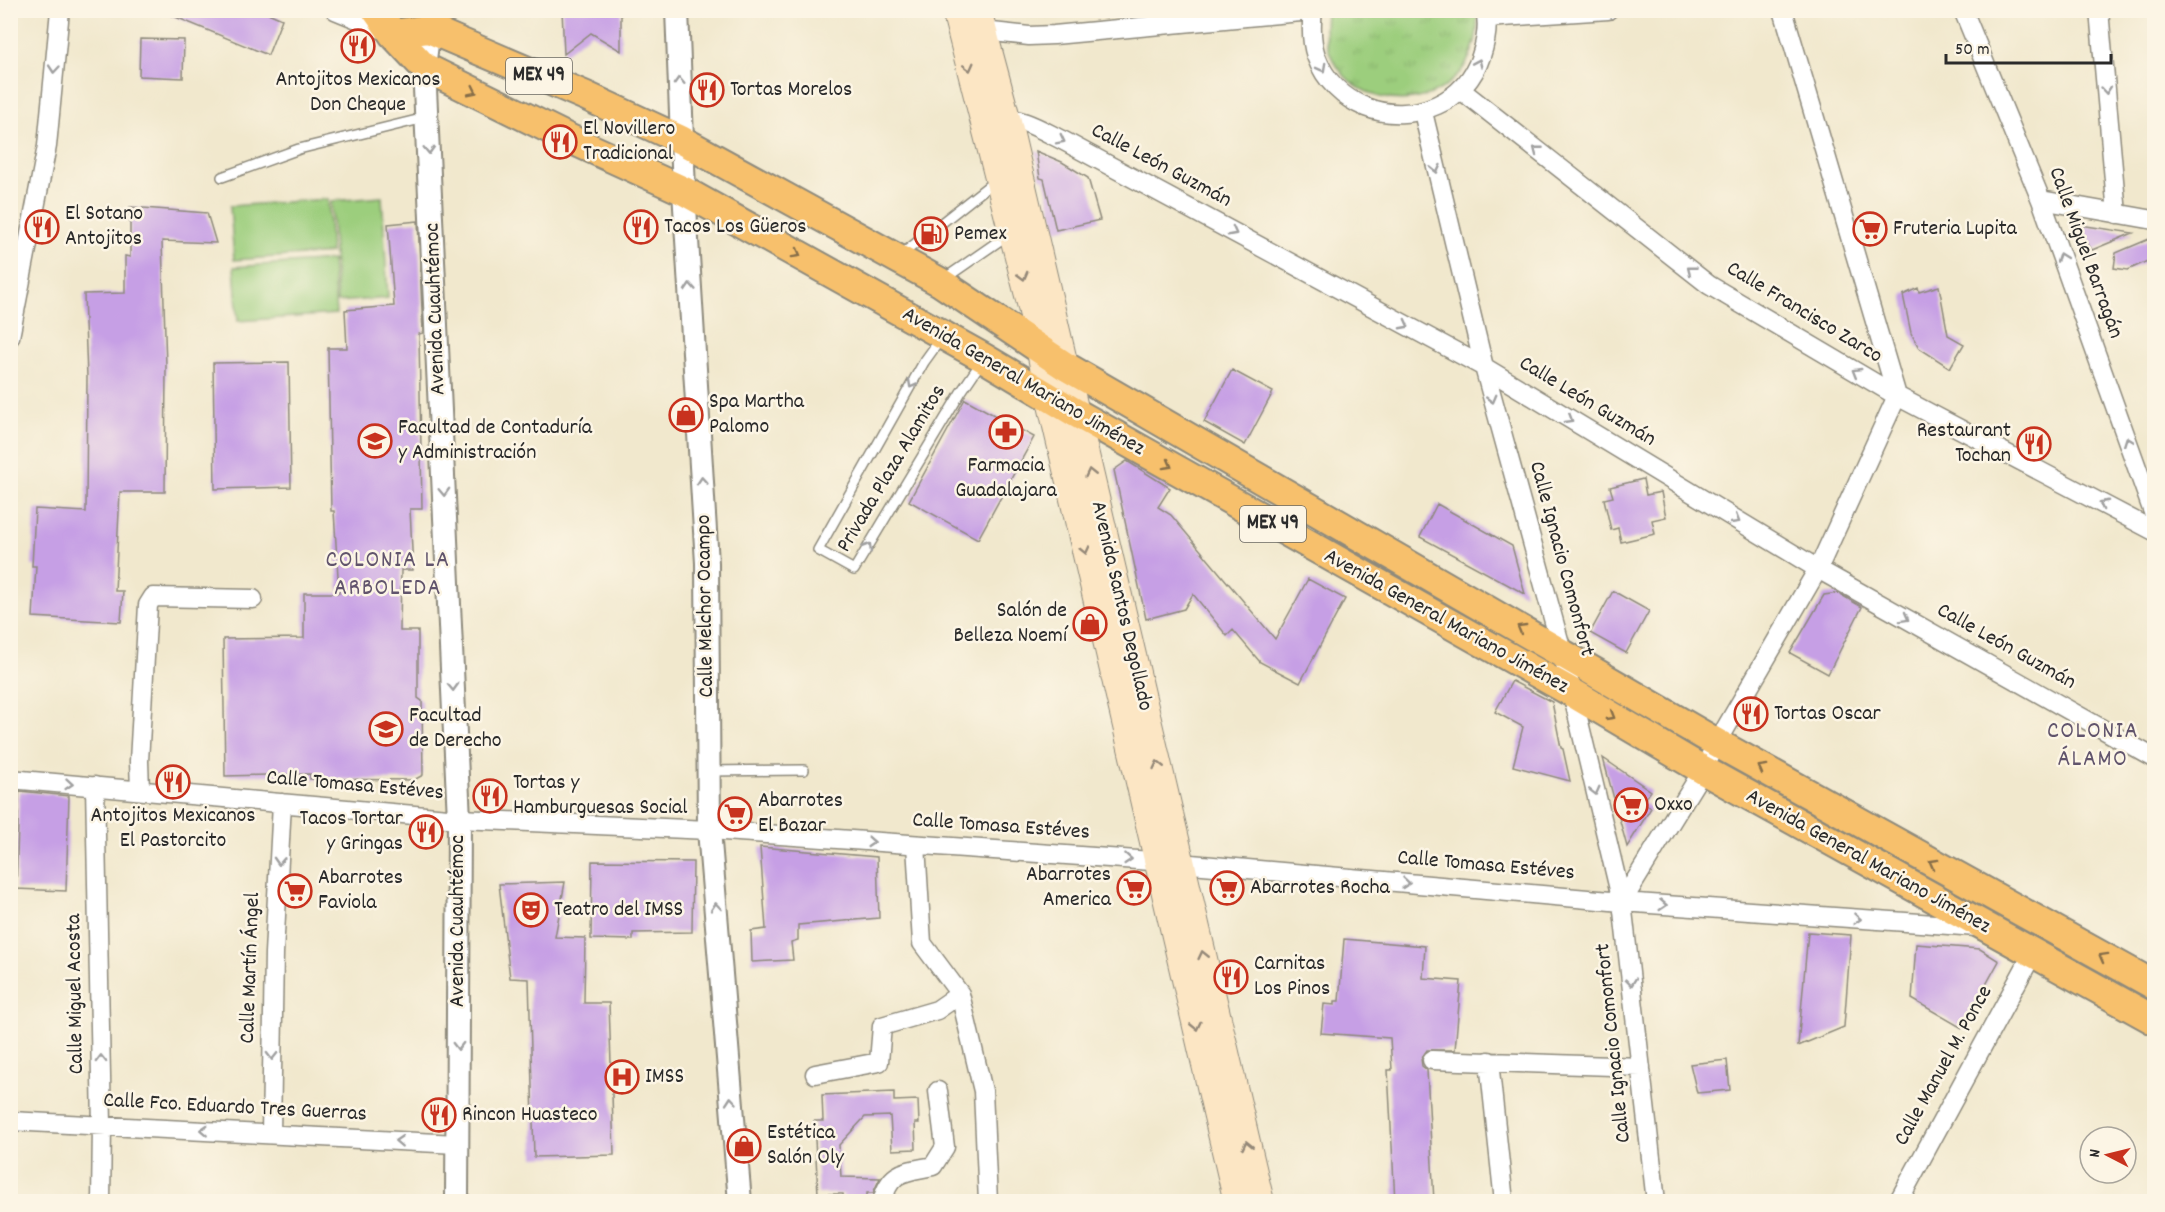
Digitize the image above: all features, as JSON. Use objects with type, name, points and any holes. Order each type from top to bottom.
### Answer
[{"type":"main road","points":[[376,10],[393,34],[429,29]]},
{"type":"main road","name":"Avenida Santos Degollado","points":[[969,20],[1076,413],[1237,1202]]},
{"type":"main road","name":"Avenida General Mariano Jiménez","points":[[429,29],[586,96],[681,140],[940,282],[1065,366],[1562,651],[1717,743],[2154,985]]},
{"type":"main road","name":"Avenida General Mariano Jiménez","points":[[393,34],[424,67],[568,138],[684,191],[944,335],[1076,413],[1571,692],[1703,770],[2154,1020]]},
{"type":"main road","points":[[568,138],[586,96]]},
{"type":"main road","name":"Avenida Santos Degollado","points":[[995,119],[998,179],[1031,307],[1049,396],[1168,862],[1186,883],[1260,1202]]},
{"type":"street","points":[[10,338],[47,146],[60,10]]},
{"type":"street","name":"Avenida General Mariano Jiménez","points":[[335,10],[393,34]]},
{"type":"street","name":"Calle Melchor Ocampo","points":[[677,10],[681,140],[707,563],[709,830],[740,1202]]},
{"type":"street","points":[[969,20],[1029,36],[1312,11],[1311,36],[1316,56],[1325,74],[1344,95],[1368,109],[1388,114],[1408,115],[1446,102],[1461,90],[1479,64],[1486,42],[1486,14],[1608,10]]},
{"type":"street","points":[[1622,902],[1703,770],[1818,569],[1897,396],[1783,10]]},
{"type":"street","name":"Calle Miguel Barragán","points":[[1963,10],[2041,201],[2154,515]]},
{"type":"street","points":[[2099,10],[2117,214]]},
{"type":"street","name":"Avenida Cuauhtémoc","points":[[429,29],[424,67],[459,819],[457,1202]]},
{"type":"street","name":"Calle Francisco Zarco","points":[[1461,90],[1709,285],[1897,396],[2154,531]]},
{"type":"street","name":"Calle Ignacio Comonfort","points":[[1422,112],[1484,367],[1562,651],[1622,902],[1656,1202]]},
{"type":"street","name":"Calle León Guzmán","points":[[995,119],[1029,124],[1064,141],[1484,367],[1818,569],[2154,758]]},
{"type":"street","points":[[2041,201],[2154,220]]},
{"type":"street","points":[[140,790],[139,760],[148,605],[153,597],[253,600]]},
{"type":"street","name":"Calle Tomasa Estéves","points":[[10,779],[459,819],[709,830],[1168,862],[1622,902],[1988,928]]},
{"type":"street","name":"Calle Miguel Acosta","points":[[95,786],[102,1125],[101,1202]]},
{"type":"street","name":"Calle Martín Ángel","points":[[271,1134],[274,953],[282,803]]},
{"type":"street","points":[[916,845],[922,943],[960,994],[983,1091],[988,1202]]},
{"type":"street","name":"Calle Manuel M. Ponce","points":[[1898,1202],[2033,953]]},
{"type":"street","points":[[815,1074],[879,1062],[882,1026],[937,1010],[960,994]]},
{"type":"street","points":[[1432,1060],[1641,1067]]},
{"type":"street","points":[[1489,1062],[1504,1202]]},
{"type":"street","points":[[882,1202],[886,1186],[898,1174],[933,1166],[945,1147],[938,1091]]},
{"type":"street","name":"Calle Fco. Eduardo Tres Guerras","points":[[10,1120],[457,1144]]},
{"type":"lane","points":[[222,177],[299,149],[428,118]]},
{"type":"lane","points":[[896,258],[998,179]]},
{"type":"lane","points":[[940,282],[1011,233]]},
{"type":"lane","name":"Privada Plaza Alamitos","points":[[944,335],[924,362],[818,550],[854,570],[961,392],[984,358]]},
{"type":"lane","points":[[709,771],[804,770]]},
{"type":"green space","points":[[1326,11],[1476,11],[1476,36],[1472,51],[1460,72],[1443,88],[1423,97],[1401,100],[1379,97],[1359,88],[1342,72],[1329,51],[1325,31]]},
{"type":"green space","points":[[382,197],[388,298],[337,302],[331,201]]},
{"type":"green space","points":[[328,199],[331,253],[234,260],[230,206]]},
{"type":"green space","points":[[332,260],[336,314],[238,321],[234,267]]},
{"type":"building","points":[[261,10],[282,19],[268,55],[161,11]]},
{"type":"building","points":[[562,10],[621,10],[621,51],[591,33],[564,54]]},
{"type":"building","points":[[140,39],[184,40],[183,78],[139,76]]},
{"type":"building","points":[[1036,151],[1062,162],[1088,178],[1100,220],[1056,230],[1044,179],[1040,178]]},
{"type":"building","points":[[130,207],[207,213],[216,243],[162,241],[166,366],[165,492],[120,492],[115,591],[123,591],[121,622],[33,617],[36,566],[32,566],[35,509],[86,512],[87,377],[84,294],[125,293],[125,256],[130,257]]},
{"type":"building","points":[[418,221],[423,333],[419,334],[422,509],[410,509],[413,570],[401,570],[400,631],[418,631],[418,698],[422,701],[423,775],[414,780],[310,779],[310,774],[225,776],[223,639],[304,638],[304,593],[339,593],[334,511],[331,511],[328,348],[347,348],[345,310],[394,306],[388,224]]},
{"type":"building","points":[[2073,224],[2133,233],[2092,250]]},
{"type":"building","points":[[2154,237],[2154,258],[2128,270],[2114,268],[2116,253]]},
{"type":"building","points":[[1939,286],[1948,335],[1964,344],[1950,368],[1919,348],[1911,333],[1903,295],[1918,288],[1919,292]]},
{"type":"building","points":[[289,362],[291,487],[215,489],[213,363]]},
{"type":"building","points":[[1232,370],[1273,392],[1245,445],[1204,422]]},
{"type":"building","points":[[965,399],[1034,437],[978,539],[909,501]]},
{"type":"building","points":[[1127,461],[1170,488],[1158,507],[1171,515],[1275,639],[1308,579],[1345,599],[1300,683],[1260,662],[1233,630],[1227,636],[1193,594],[1184,609],[1146,619],[1114,470]]},
{"type":"building","points":[[1643,479],[1646,495],[1661,492],[1666,517],[1652,520],[1655,534],[1621,542],[1618,528],[1611,530],[1604,499],[1613,497],[1610,487]]},
{"type":"building","points":[[1437,504],[1512,546],[1525,594],[1420,537]]},
{"type":"building","points":[[1613,591],[1649,611],[1626,653],[1590,633]]},
{"type":"building","points":[[1838,593],[1862,607],[1828,674],[1790,653],[1824,595]]},
{"type":"building","points":[[1512,681],[1552,702],[1570,781],[1513,766],[1523,727],[1495,712]]},
{"type":"building","name":"Oxxo","points":[[1603,758],[1651,791],[1643,802],[1651,808],[1627,847]]},
{"type":"building","points":[[19,791],[69,796],[66,891],[16,889]]},
{"type":"building","points":[[760,847],[877,857],[879,918],[798,925],[798,940],[791,942],[793,960],[752,962],[751,931],[766,929]]},
{"type":"building","points":[[592,861],[693,862],[692,932],[633,933],[633,940],[591,939]]},
{"type":"building","points":[[565,882],[555,937],[585,938],[584,1003],[609,1003],[614,1155],[534,1157],[529,979],[510,978],[499,884]]},
{"type":"building","points":[[1808,932],[1851,935],[1844,1027],[1798,1046]]},
{"type":"building","points":[[1344,939],[1425,946],[1423,978],[1461,981],[1455,1050],[1427,1050],[1421,1059],[1422,1066],[1427,1070],[1434,1202],[1395,1202],[1388,1070],[1392,1070],[1390,1038],[1321,1033],[1324,1004],[1335,1005],[1335,1001],[1339,1001]]},
{"type":"building","points":[[1916,944],[1980,949],[1999,961],[1962,1028],[1912,999]]},
{"type":"building","points":[[1727,1060],[1730,1090],[1697,1093],[1690,1064]]},
{"type":"building","points":[[894,1092],[894,1101],[918,1100],[919,1123],[915,1123],[916,1149],[892,1150],[890,1116],[865,1117],[839,1145],[841,1177],[880,1178],[873,1193],[867,1193],[867,1202],[844,1202],[843,1194],[818,1194],[814,1121],[823,1121],[822,1095]]},
{"type":"place","name":"Antojitos Mexicanos Don Cheque","points":[[358,46]]},
{"type":"place","name":"Tortas Morelos","points":[[707,90]]},
{"type":"place","name":"El Novillero Tradicional","points":[[560,142]]},
{"type":"place","name":"El Sotano Antojitos","points":[[42,227]]},
{"type":"place","name":"Tacos Los Güeros","points":[[641,227]]},
{"type":"place","name":"Fruteria Lupita","points":[[1870,229]]},
{"type":"place","name":"Pemex","points":[[931,234]]},
{"type":"place","name":"Spa Martha Palomo","points":[[686,415]]},
{"type":"place","name":"Farmacia Guadalajara","points":[[1006,432]]},
{"type":"place","name":"Facultad de Contaduría y Administración","points":[[375,441]]},
{"type":"place","name":"Restaurant Tochan","points":[[2034,444]]},
{"type":"place","name":"Salón de Belleza Noemí","points":[[1090,624]]},
{"type":"place","name":"Tortas Oscar","points":[[1751,714]]},
{"type":"place","name":"Facultad de Derecho","points":[[386,729]]},
{"type":"place","name":"Antojitos Mexicanos El Pastorcito","points":[[173,782]]},
{"type":"place","name":"Tortas y Hamburguesas Social","points":[[490,796]]},
{"type":"place","name":"Oxxo","points":[[1631,805]]},
{"type":"place","name":"Abarrotes El Bazar","points":[[735,814]]},
{"type":"place","name":"Tacos Tortar y Gringas","points":[[426,832]]},
{"type":"place","name":"Abarrotes America","points":[[1134,888]]},
{"type":"place","name":"Abarrotes Rocha","points":[[1227,888]]},
{"type":"place","name":"Abarrotes Faviola","points":[[295,891]]},
{"type":"place","name":"Teatro del IMSS","points":[[531,910]]},
{"type":"place","name":"Carnitas Los Pinos","points":[[1231,977]]},
{"type":"place","name":"IMSS","points":[[622,1077]]},
{"type":"place","name":"Rincon Huasteco","points":[[439,1115]]},
{"type":"place","name":"Estética Salón Oly","points":[[744,1146]]},
{"type":"district","name":"COLONIA LA ARBOLEDA","points":[[388,575]]},
{"type":"district","name":"COLONIA ÁLAMO","points":[[2093,746]]}]
